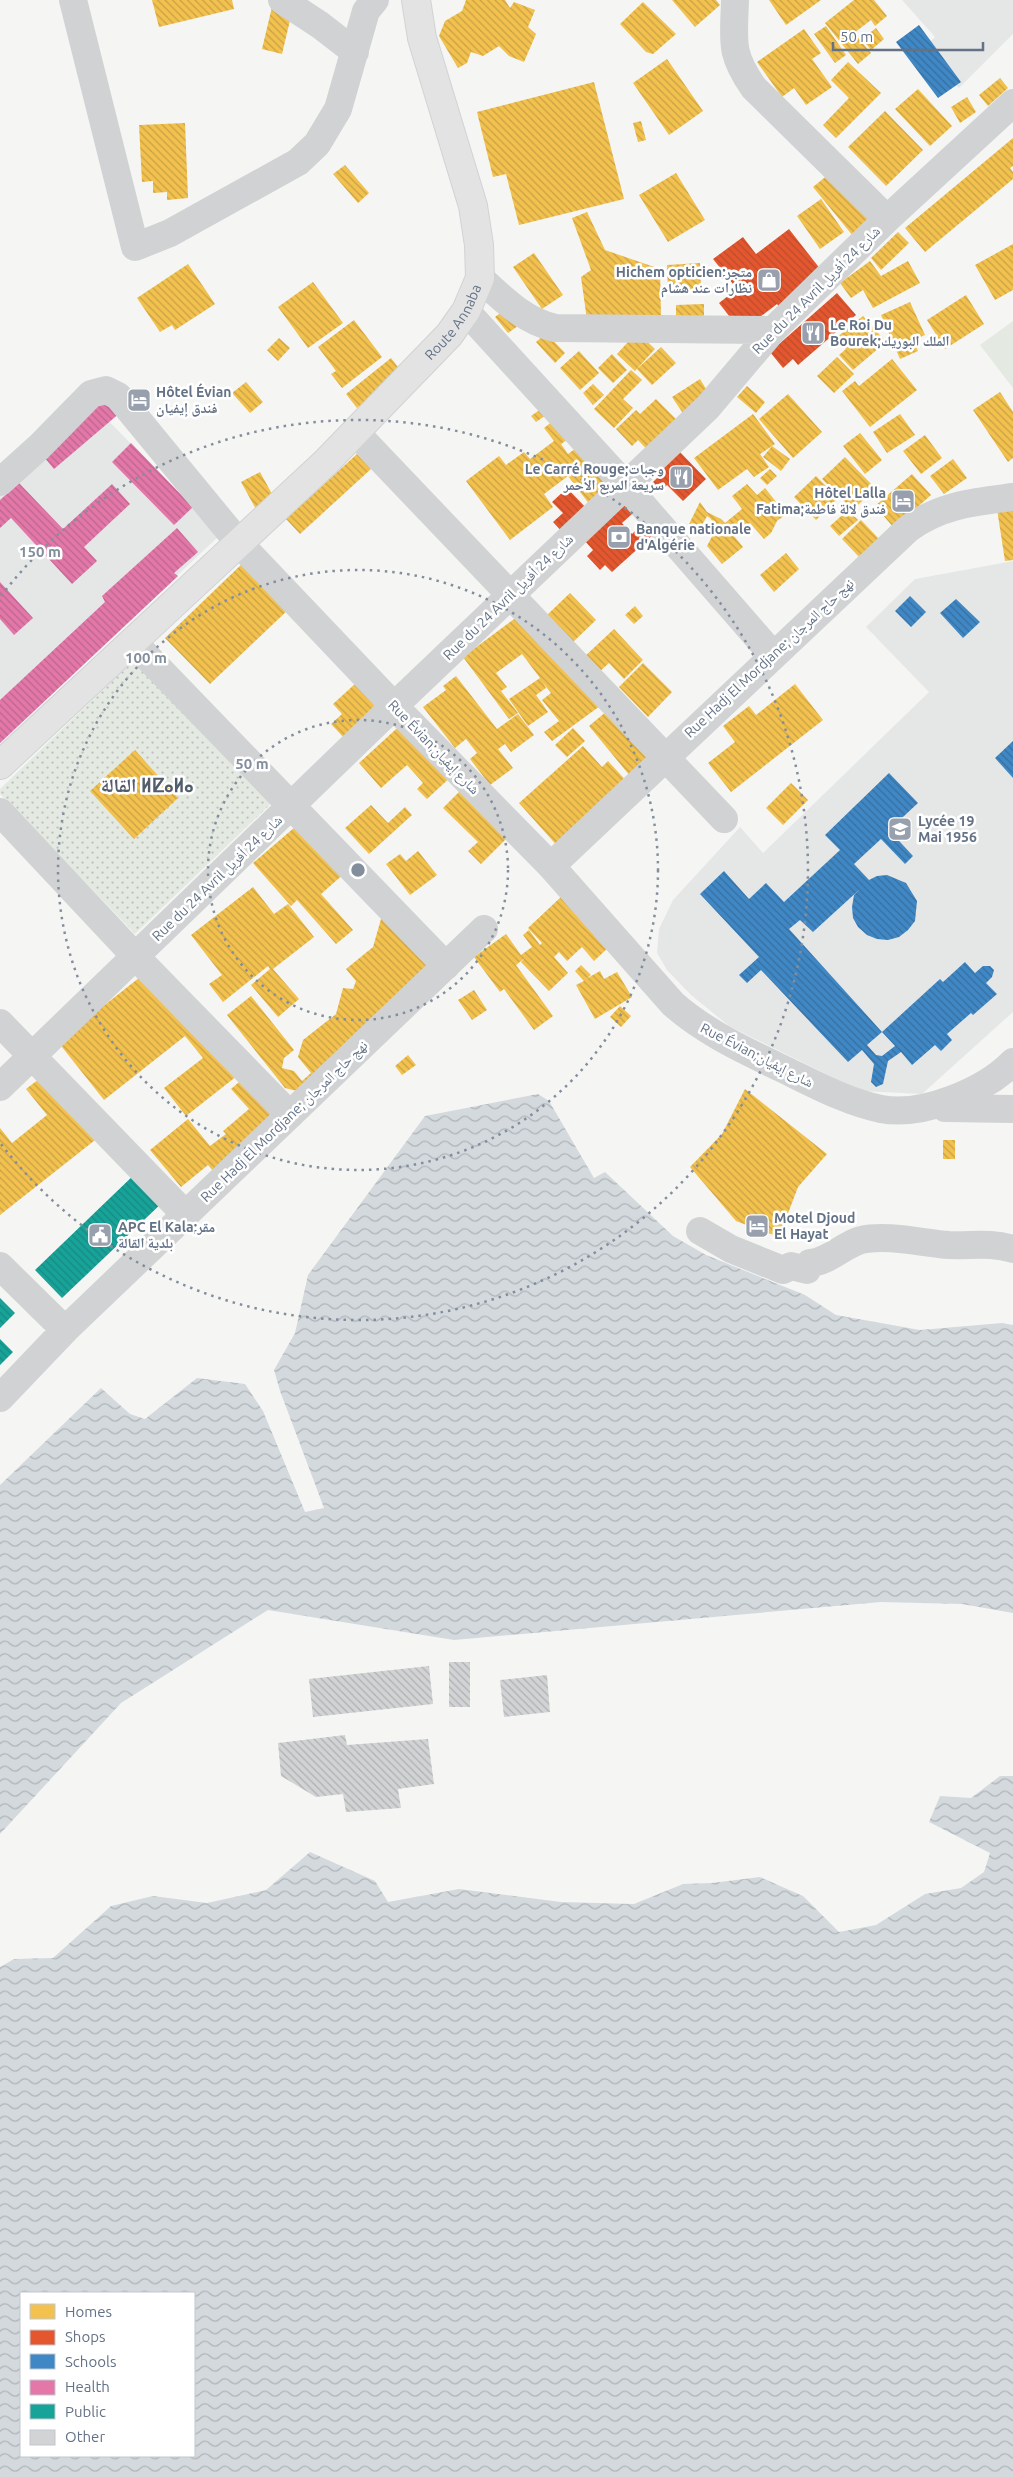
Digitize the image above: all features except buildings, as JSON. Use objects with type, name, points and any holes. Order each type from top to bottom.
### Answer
[{"type":"main road","name":"Route Annaba","points":[[0,765],[239,543],[355,432],[449,335],[466,311],[480,278],[479,245],[472,206],[422,38],[416,0]]},
{"type":"street","points":[[73,0],[135,246],[170,233],[298,162],[317,144],[338,109],[366,10],[375,0]]},
{"type":"street","points":[[282,0],[320,25],[355,52]]},
{"type":"street","points":[[736,0],[734,44],[739,67],[754,88],[887,218]]},
{"type":"street","name":"Rue du 24 Avril شارع 24 أفريل","points":[[0,1087],[624,485],[708,407],[773,330],[887,218],[1013,103]]},
{"type":"street","points":[[480,278],[519,313],[541,325],[555,328],[773,330]]},
{"type":"street","points":[[466,311],[774,654]]},
{"type":"street","name":"Rue Évian;شارع إيفيان","points":[[0,482],[39,447],[90,394],[106,390],[118,396],[239,543],[394,706],[551,866],[673,1004],[694,1022],[728,1043],[852,1100],[883,1109],[1013,1109]]},
{"type":"street","points":[[355,432],[724,819]]},
{"type":"street","name":"Rue Hadj El Mordjane; نهج حاج المرجان","points":[[551,866],[877,557],[924,518],[958,505],[1013,497]]},
{"type":"street","points":[[133,642],[446,966]]},
{"type":"street","points":[[0,812],[136,957],[290,1115]]},
{"type":"street","name":"Rue Hadj El Mordjane; نهج حاج المرجان","points":[[0,1398],[65,1330],[484,930]]},
{"type":"street","points":[[0,1023],[185,1214]]},
{"type":"street","name":"Rue Évian;شارع إيفيان","points":[[923,1108],[979,1089],[1013,1062]]},
{"type":"street","points":[[700,1231],[731,1249],[783,1270],[791,1266],[807,1270],[810,1263],[818,1262],[861,1240],[878,1238],[951,1245],[989,1244],[1013,1249]]},
{"type":"street","points":[[0,1266],[65,1330]]},
{"type":"shaded area","points":[[902,0],[1013,0],[1013,34],[959,88],[920,51],[935,37]]},
{"type":"shaded area","points":[[1013,321],[1013,388],[980,345]]},
{"type":"shaded area","points":[[97,409],[220,535],[0,743],[0,495]]},
{"type":"shaded area","name":"Lycée 19 Mai 1956","points":[[1013,561],[1013,1012],[922,1094],[860,1091],[729,1026],[691,995],[667,970],[657,953],[659,929],[673,900],[740,827],[763,853],[929,692],[866,627],[915,579]]},
{"type":"shaded area","points":[[139,655],[277,798],[135,934],[0,794],[0,789]]},
{"type":"water","points":[[538,1094],[549,1101],[594,1178],[605,1172],[673,1236],[706,1255],[805,1295],[836,1315],[920,1330],[1002,1323],[1013,1325],[1013,1613],[962,1604],[881,1602],[454,1640],[268,1610],[121,1703],[0,1834],[0,1485],[101,1388],[130,1414],[145,1419],[197,1378],[245,1384],[263,1411],[305,1512],[324,1508],[280,1391],[274,1370],[295,1333],[308,1275],[425,1116]]},
{"type":"water","points":[[1000,1776],[1013,1776],[1013,2477],[0,2477],[0,1967],[14,1959],[53,1958],[111,1906],[153,1896],[207,1903],[266,1890],[310,1852],[375,1881],[388,1902],[459,1889],[561,1902],[634,1904],[683,1884],[712,1883],[760,1877],[803,1896],[839,1932],[876,1925],[925,1894],[961,1888],[984,1872],[990,1853],[929,1822],[940,1796],[971,1798]]},
{"type":"place","name":"Hichem opticien;متجر نظارات عند هشام","points":[[769,280]]},
{"type":"place","name":"Le Roi Du Bourek;الملك البوريك","points":[[813,333]]},
{"type":"place","name":"Hôtel Évian فندق إيفيان","points":[[139,400]]},
{"type":"place","name":"Le Carré Rouge;وجبات سريعة المربع الأحمر","points":[[681,477]]},
{"type":"place","name":"Hôtel Lalla Fatima;فندق لالة فاطمة","points":[[903,501]]},
{"type":"place","name":"Banque nationale d'Algérie","points":[[619,537]]},
{"type":"place","name":"Lycée 19 Mai 1956","points":[[900,829]]},
{"type":"place","name":"Motel Djoud El Hayat","points":[[757,1226]]},
{"type":"place","name":"APC El Kala;مقر بلدية القالة","points":[[100,1235]]},
{"type":"district","name":"القالة ⵍⵇⴰⵍⴰ","points":[[147,785]]}]
